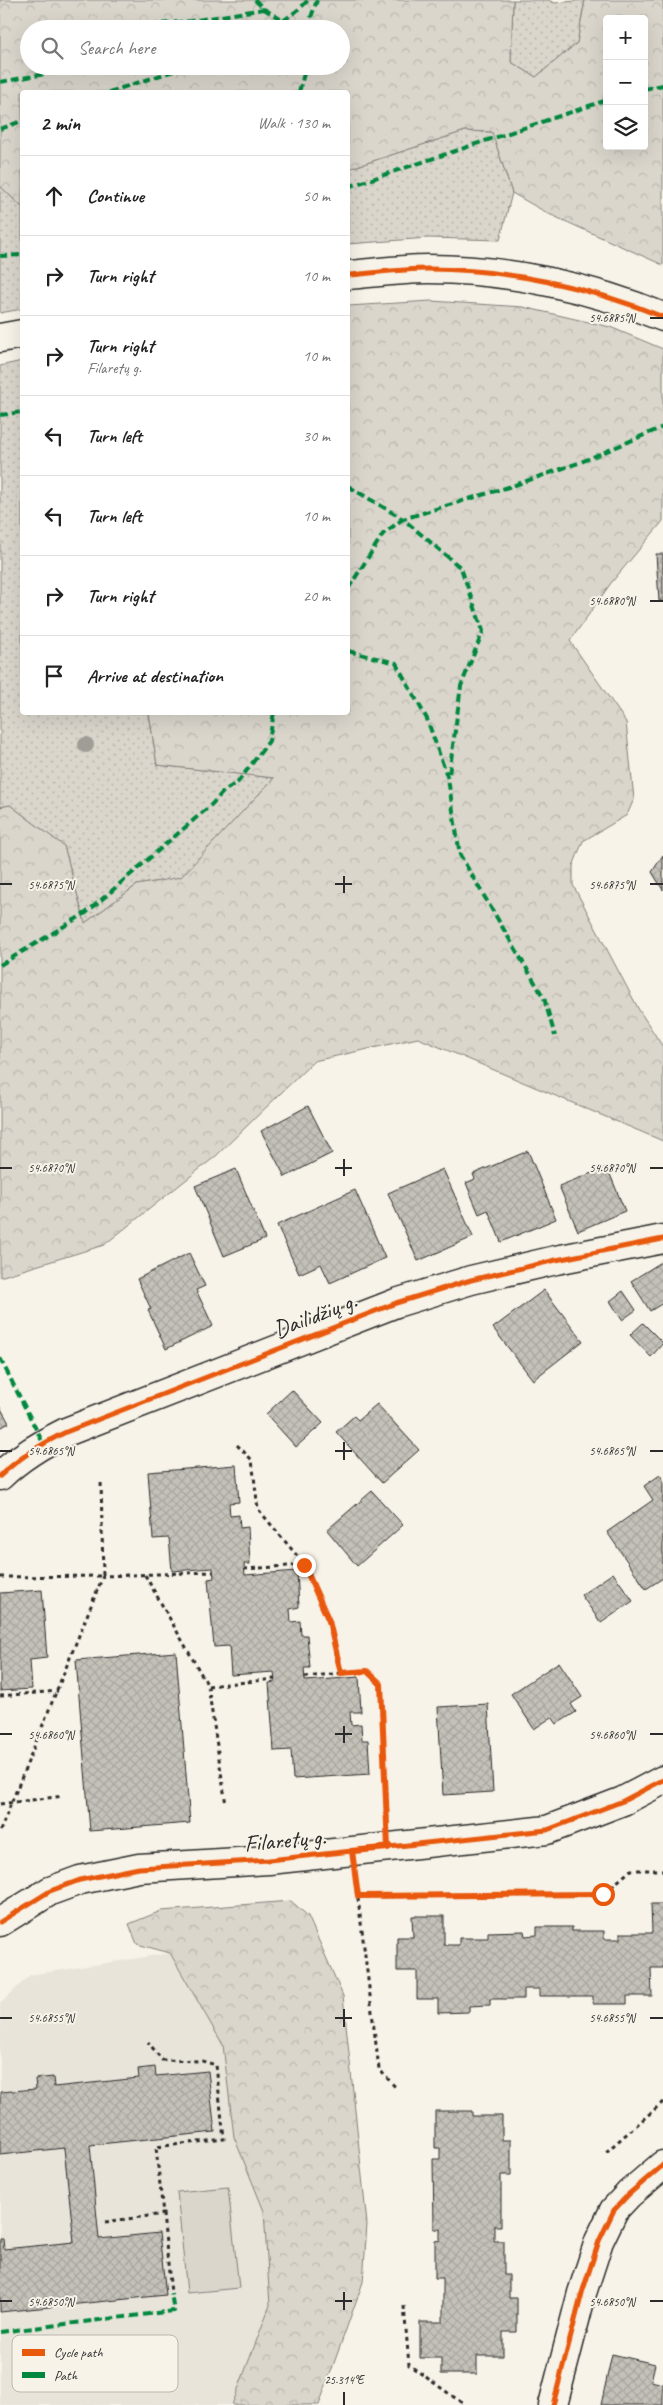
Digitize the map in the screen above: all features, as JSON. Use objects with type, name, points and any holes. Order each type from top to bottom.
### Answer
[{"type":"street","points":[[350,276],[428,269],[524,277],[623,300],[663,317]]},
{"type":"street","points":[[0,338],[20,334]]},
{"type":"street","name":"Dailidžių g.","points":[[0,1476],[18,1460],[43,1443],[66,1432],[396,1303],[490,1276],[663,1239]]},
{"type":"street","name":"Filaretų g.","points":[[0,1922],[50,1891],[80,1880],[139,1868],[269,1860],[547,1830],[623,1801],[663,1780]]},
{"type":"street","points":[[553,2405],[582,2293],[599,2241],[614,2210],[629,2194],[663,2165]]},
{"type":"path","points":[[237,1445],[252,1460],[258,1509],[304,1565],[329,1621],[341,1673]]},
{"type":"path","points":[[0,1831],[103,1576],[101,1479]]},
{"type":"path","points":[[244,1570],[304,1565]]},
{"type":"path","points":[[0,1576],[103,1576],[213,1572]]},
{"type":"path","points":[[145,1575],[208,1686],[226,1805]]},
{"type":"path","points":[[305,1677],[367,1671],[381,1684],[388,1848]]},
{"type":"path","points":[[208,1686],[275,1680]]},
{"type":"path","points":[[0,1696],[58,1691]]},
{"type":"path","points":[[0,1804],[63,1796]]},
{"type":"path","points":[[352,1851],[378,2069],[396,2088]]},
{"type":"path","points":[[358,1896],[603,1894],[631,1870],[663,1870]]},
{"type":"path","points":[[148,2042],[162,2060],[202,2061],[216,2065],[224,2139],[156,2147],[171,2293]]},
{"type":"path","points":[[606,2152],[663,2102]]},
{"type":"path","points":[[105,2222],[164,2214]]},
{"type":"path","points":[[404,2306],[409,2365],[465,2405]]},
{"type":"shaded area","points":[[170,1953],[223,2045],[234,2137],[264,2210],[270,2305],[232,2405],[0,2405],[0,2004],[30,1975]]},
{"type":"green space","points":[[0,0],[513,0],[511,62],[536,77],[577,43],[585,0],[663,0],[663,265],[549,214],[512,193],[492,132],[465,131],[350,168],[350,90],[20,90],[20,205],[0,186]]},
{"type":"green space","points":[[513,0],[548,0],[555,3],[585,0],[577,43],[536,77],[511,62]]},
{"type":"green space","points":[[465,131],[492,132],[512,193],[500,240],[428,238],[350,244],[350,168]]},
{"type":"green space","points":[[0,186],[20,205],[20,309],[0,313]]},
{"type":"green space","points":[[431,301],[523,307],[610,327],[663,349],[663,521],[611,583],[570,641],[626,722],[634,799],[627,815],[583,841],[573,866],[573,885],[639,1010],[663,1047],[663,1141],[418,1038],[314,1061],[216,1156],[104,1245],[0,1277],[0,807],[10,805],[64,846],[85,923],[137,885],[181,877],[274,778],[157,765],[149,715],[350,715],[350,306]]},
{"type":"green space","points":[[20,361],[20,715],[149,715],[157,765],[274,778],[181,878],[137,885],[85,923],[64,846],[10,805],[0,807],[0,366]]},
{"type":"green space","points":[[291,1901],[308,1916],[343,1996],[367,2224],[363,2282],[319,2405],[232,2405],[270,2305],[264,2211],[234,2137],[223,2045],[170,1953],[137,1944],[129,1924],[161,1911]]},
{"type":"green space","points":[[228,2187],[239,2288],[187,2293],[177,2192]]},
{"type":"building","points":[[656,554],[663,554],[663,601],[659,601]]},
{"type":"building","points":[[663,855],[663,890],[652,872]]},
{"type":"building","points":[[308,1106],[332,1153],[285,1177],[261,1131]]},
{"type":"building","points":[[528,1151],[556,1219],[501,1242],[488,1210],[479,1214],[466,1183],[475,1179],[473,1174]]},
{"type":"building","points":[[607,1167],[625,1211],[578,1231],[559,1186]]},
{"type":"building","points":[[236,1169],[265,1239],[224,1256],[195,1186]]},
{"type":"building","points":[[443,1169],[473,1237],[418,1261],[388,1193]]},
{"type":"building","points":[[355,1190],[385,1258],[330,1283],[321,1264],[299,1274],[277,1225]]},
{"type":"building","points":[[189,1253],[205,1286],[196,1290],[213,1326],[166,1349],[148,1310],[151,1309],[137,1279]]},
{"type":"building","points":[[663,1261],[663,1303],[650,1311],[631,1281]]},
{"type":"building","points":[[544,1290],[583,1341],[533,1380],[493,1328]]},
{"type":"building","points":[[623,1291],[636,1310],[622,1320],[610,1301]]},
{"type":"building","points":[[643,1323],[663,1343],[651,1357],[630,1335]]},
{"type":"building","points":[[292,1390],[323,1423],[296,1447],[266,1414]]},
{"type":"building","points":[[377,1404],[419,1450],[382,1483],[336,1432],[354,1416],[358,1420]]},
{"type":"building","points":[[0,1407],[9,1423],[0,1428]]},
{"type":"building","points":[[236,1465],[239,1502],[229,1503],[230,1516],[239,1515],[240,1528],[248,1527],[250,1564],[244,1564],[245,1575],[297,1571],[299,1607],[290,1609],[291,1622],[300,1621],[301,1635],[307,1635],[310,1668],[304,1668],[305,1681],[359,1677],[361,1712],[350,1712],[351,1725],[361,1724],[362,1740],[368,1740],[370,1774],[293,1779],[291,1750],[274,1751],[269,1683],[275,1682],[274,1672],[231,1675],[229,1646],[214,1647],[208,1579],[214,1578],[213,1568],[172,1571],[169,1538],[153,1539],[148,1472]]},
{"type":"building","points":[[660,1475],[663,1480],[663,1578],[646,1589],[607,1532],[653,1500],[644,1486]]},
{"type":"building","points":[[372,1491],[403,1525],[357,1566],[327,1530]]},
{"type":"building","points":[[613,1573],[633,1601],[601,1623],[581,1595]]},
{"type":"building","points":[[42,1590],[47,1658],[30,1660],[32,1689],[0,1691],[0,1593]]},
{"type":"building","points":[[176,1652],[190,1823],[90,1831],[76,1660]]},
{"type":"building","points":[[559,1662],[582,1697],[571,1704],[576,1712],[557,1724],[552,1717],[534,1729],[511,1694]]},
{"type":"building","points":[[488,1704],[493,1792],[443,1795],[438,1707]]},
{"type":"building","points":[[651,1904],[663,1904],[663,1968],[651,1968],[652,1996],[627,1996],[627,2004],[593,2004],[593,1996],[539,1996],[539,1989],[524,1989],[524,1999],[490,1999],[490,2005],[469,2006],[469,2012],[438,2013],[438,1999],[417,1999],[417,1971],[397,1971],[397,1937],[413,1937],[412,1916],[444,1916],[444,1945],[459,1945],[459,1938],[488,1938],[488,1932],[524,1931],[525,1936],[537,1935],[537,1927],[572,1927],[572,1931],[604,1931],[604,1939],[620,1939],[620,1933],[652,1933]]},
{"type":"building","points":[[155,2067],[156,2076],[208,2071],[215,2132],[90,2145],[99,2239],[159,2233],[166,2295],[0,2312],[0,2239],[3,2239],[4,2249],[74,2242],[64,2148],[0,2155],[0,2092],[36,2089],[35,2079],[53,2077],[54,2087],[139,2078],[138,2069]]},
{"type":"building","points":[[435,2111],[472,2111],[472,2116],[502,2116],[502,2140],[511,2140],[511,2175],[501,2175],[501,2226],[494,2226],[494,2241],[504,2241],[504,2275],[509,2275],[509,2298],[517,2298],[517,2332],[503,2332],[503,2356],[477,2356],[477,2374],[441,2374],[441,2358],[420,2358],[420,2322],[443,2322],[443,2278],[435,2278],[435,2241],[440,2240],[440,2229],[434,2229],[433,2159],[440,2159],[440,2148],[435,2148]]},
{"type":"building","points":[[612,2354],[655,2364],[651,2381],[663,2384],[663,2405],[601,2405]]},
{"type":"marked path","points":[[255,0],[264,9],[282,20]]},
{"type":"marked path","points":[[285,20],[308,0]]},
{"type":"marked path","points":[[310,20],[317,0]]},
{"type":"marked path","points":[[197,20],[264,9]]},
{"type":"marked path","points":[[0,82],[39,75]]},
{"type":"marked path","points":[[115,90],[161,75]]},
{"type":"marked path","points":[[300,90],[304,75]]},
{"type":"marked path","points":[[648,88],[663,85]]},
{"type":"marked path","points":[[350,186],[603,101]]},
{"type":"marked path","points":[[0,129],[20,122]]},
{"type":"marked path","points":[[0,256],[20,255]]},
{"type":"marked path","points":[[0,415],[20,412]]},
{"type":"marked path","points":[[350,487],[403,519],[515,485],[581,462],[663,427]]},
{"type":"marked path","points":[[350,586],[383,534],[403,519],[461,568],[483,631],[461,686],[449,775]]},
{"type":"marked path","points":[[350,652],[396,663],[427,719],[448,779],[460,855],[544,998],[555,1036]]},
{"type":"marked path","points":[[0,965],[86,913],[211,805],[224,791],[238,782],[269,741],[273,715]]},
{"type":"marked path","points":[[0,1358],[43,1443]]},
{"type":"marked path","points":[[0,2332],[174,2311],[171,2293]]},
{"type":"cycle path","points":[[350,275],[428,269],[488,272],[518,276],[607,297],[663,317]]},
{"type":"cycle path","points":[[0,1476],[31,1451],[66,1432],[396,1303],[471,1280],[556,1260],[663,1239]]},
{"type":"cycle path","points":[[0,1922],[50,1891],[80,1880],[139,1868],[269,1860],[547,1830],[623,1801],[663,1780]]},
{"type":"cycle path","points":[[553,2405],[582,2293],[599,2241],[614,2210],[629,2194],[663,2165]]},
{"type":"route","points":[[304,1565],[329,1621],[341,1673],[367,1671],[381,1684],[388,1848],[352,1851],[358,1896],[603,1894]]}]
